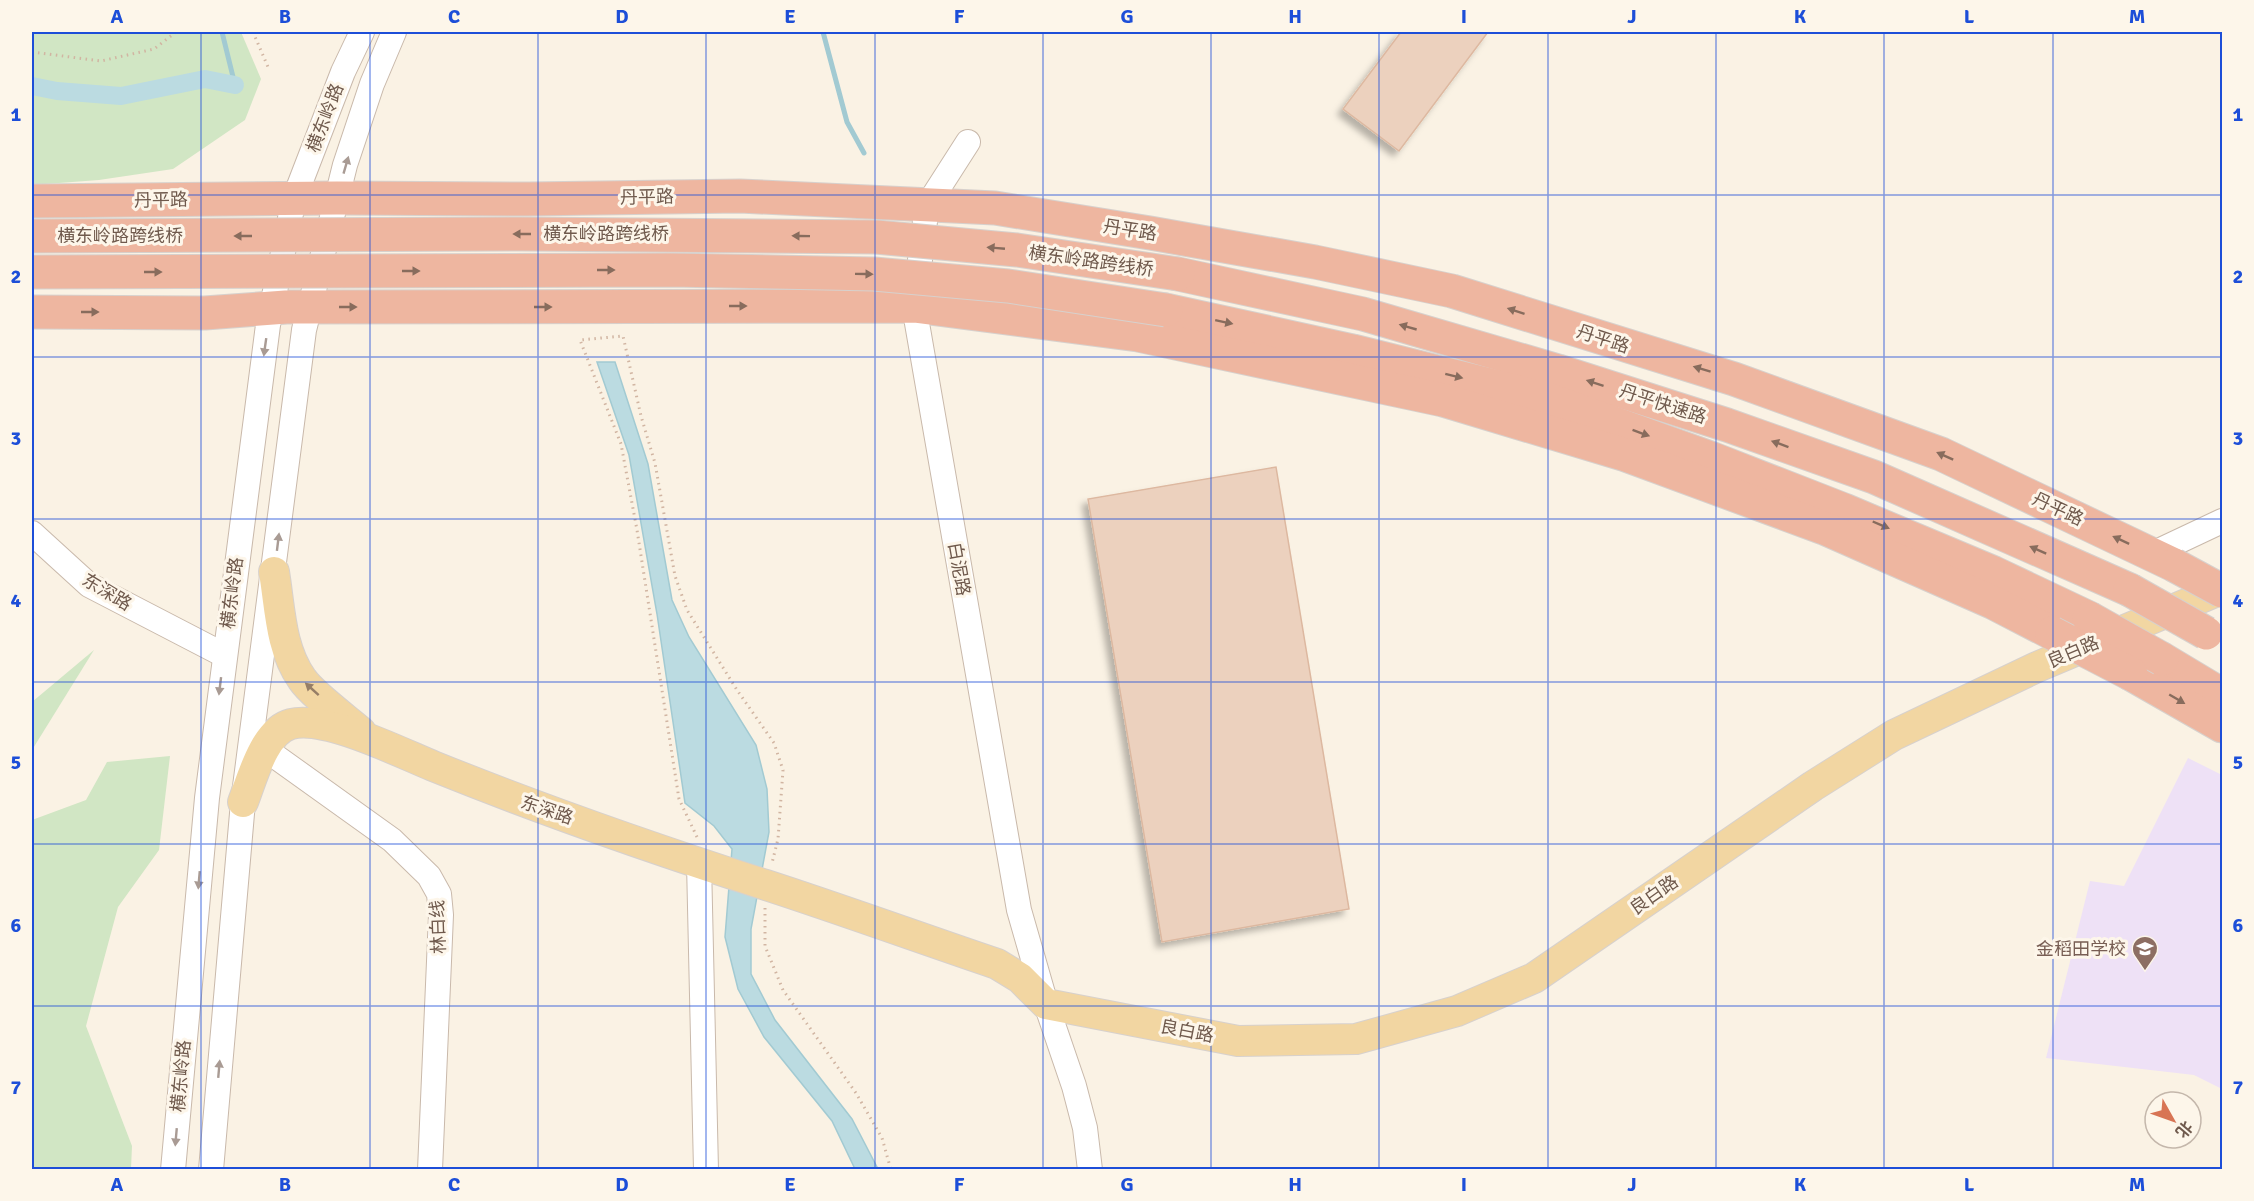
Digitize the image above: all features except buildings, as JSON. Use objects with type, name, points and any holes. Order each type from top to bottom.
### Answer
[{"type":"highway","name":"丹平路","points":[[32,201],[740,196],[873,201],[927,206],[995,208],[1327,264],[1452,291],[1734,379],[1941,454],[2223,590]]},
{"type":"highway","name":"横东岭路跨线桥","points":[[32,236],[522,234],[876,237],[1017,250],[1178,274]]},
{"type":"highway","name":"横东岭路跨线桥","points":[[32,272],[615,270],[874,274],[1008,286],[1166,310]]},
{"type":"highway","name":"丹平快速路","points":[[1178,274],[1363,314],[1558,370],[1727,425],[1874,477],[2130,590],[2214,638]]},
{"type":"highway","points":[[32,312],[205,312],[310,307],[914,306],[1138,335],[1443,399],[1626,455],[1824,528],[1994,603],[2131,674],[2223,726]]},
{"type":"highway","name":"丹平快速路","points":[[1166,310],[1353,351],[1550,400],[1844,510],[1994,573],[2089,618],[2223,695]]},
{"type":"highway","points":[[1734,379],[1874,477]]},
{"type":"highway","points":[[1714,488],[1844,510]]},
{"type":"main road","name":"东深路","points":[[274,572],[284,640],[291,660],[303,681],[372,741]]},
{"type":"main road","name":"良白路","points":[[1046,1004],[1238,1041],[1356,1039],[1457,1011],[1534,978],[1813,786],[1894,735],[2037,667],[2223,590]]},
{"type":"main road","name":"东深路","points":[[243,802],[259,743],[289,724],[308,721],[340,729],[372,741],[502,794],[711,868],[766,885]]},
{"type":"main road","points":[[766,885],[997,964],[1020,978],[1046,1004]]},
{"type":"street","name":"横东岭路","points":[[173,1170],[206,810],[224,655],[271,308],[294,199],[343,72],[362,32]]},
{"type":"street","name":"横东岭路","points":[[259,743],[274,572],[304,330],[345,165],[372,84],[394,32]]},
{"type":"street","name":"白泥路","points":[[968,142],[927,206],[914,306],[1019,910],[1046,1004],[1080,1107],[1090,1170]]},
{"type":"street","points":[[2163,560],[2223,521]]},
{"type":"street","name":"东深路","points":[[32,533],[89,585],[224,655]]},
{"type":"street","name":"林白线","points":[[259,743],[392,840],[429,876],[439,894],[441,915],[430,1170]]},
{"type":"street","name":"横东岭路","points":[[211,1170],[243,802]]},
{"type":"street","points":[[706,1170],[711,868]]},
{"type":"path","points":[[32,52],[101,61],[154,49],[176,32]]},
{"type":"path","points":[[253,32],[268,67]]},
{"type":"path","points":[[711,868],[679,799],[644,573],[621,444],[580,340],[623,336],[641,416],[655,463],[675,576],[687,610],[737,690],[774,743],[783,770],[778,839],[766,885],[765,946],[783,990],[811,1033],[856,1093],[882,1138],[891,1170]]},
{"type":"shaded area","name":"金稻田学校","points":[[2188,758],[2222,775],[2222,1089],[2194,1075],[2046,1058],[2090,881],[2124,886]]},
{"type":"green space","points":[[32,32],[241,32],[261,79],[245,120],[173,169],[99,180],[32,185]]},
{"type":"green space","points":[[94,650],[32,750],[32,702]]},
{"type":"green space","points":[[170,756],[159,850],[118,907],[86,1026],[132,1146],[131,1169],[32,1169],[32,820],[86,800],[107,762]]},
{"type":"water","points":[[597,362],[615,362],[648,464],[672,600],[689,637],[756,745],[767,789],[769,832],[751,929],[751,974],[775,1020],[852,1119],[878,1169],[855,1169],[832,1121],[764,1037],[738,989],[725,937],[732,849],[714,826],[685,803],[657,614],[629,455]]},
{"type":"waterway","points":[[222,32],[235,85]]},
{"type":"waterway","points":[[823,32],[847,122],[864,153]]},
{"type":"waterway","points":[[32,86],[57,91],[121,96],[205,79],[235,85]]},
{"type":"place","name":"金稻田学校","points":[[2145,972]]}]
